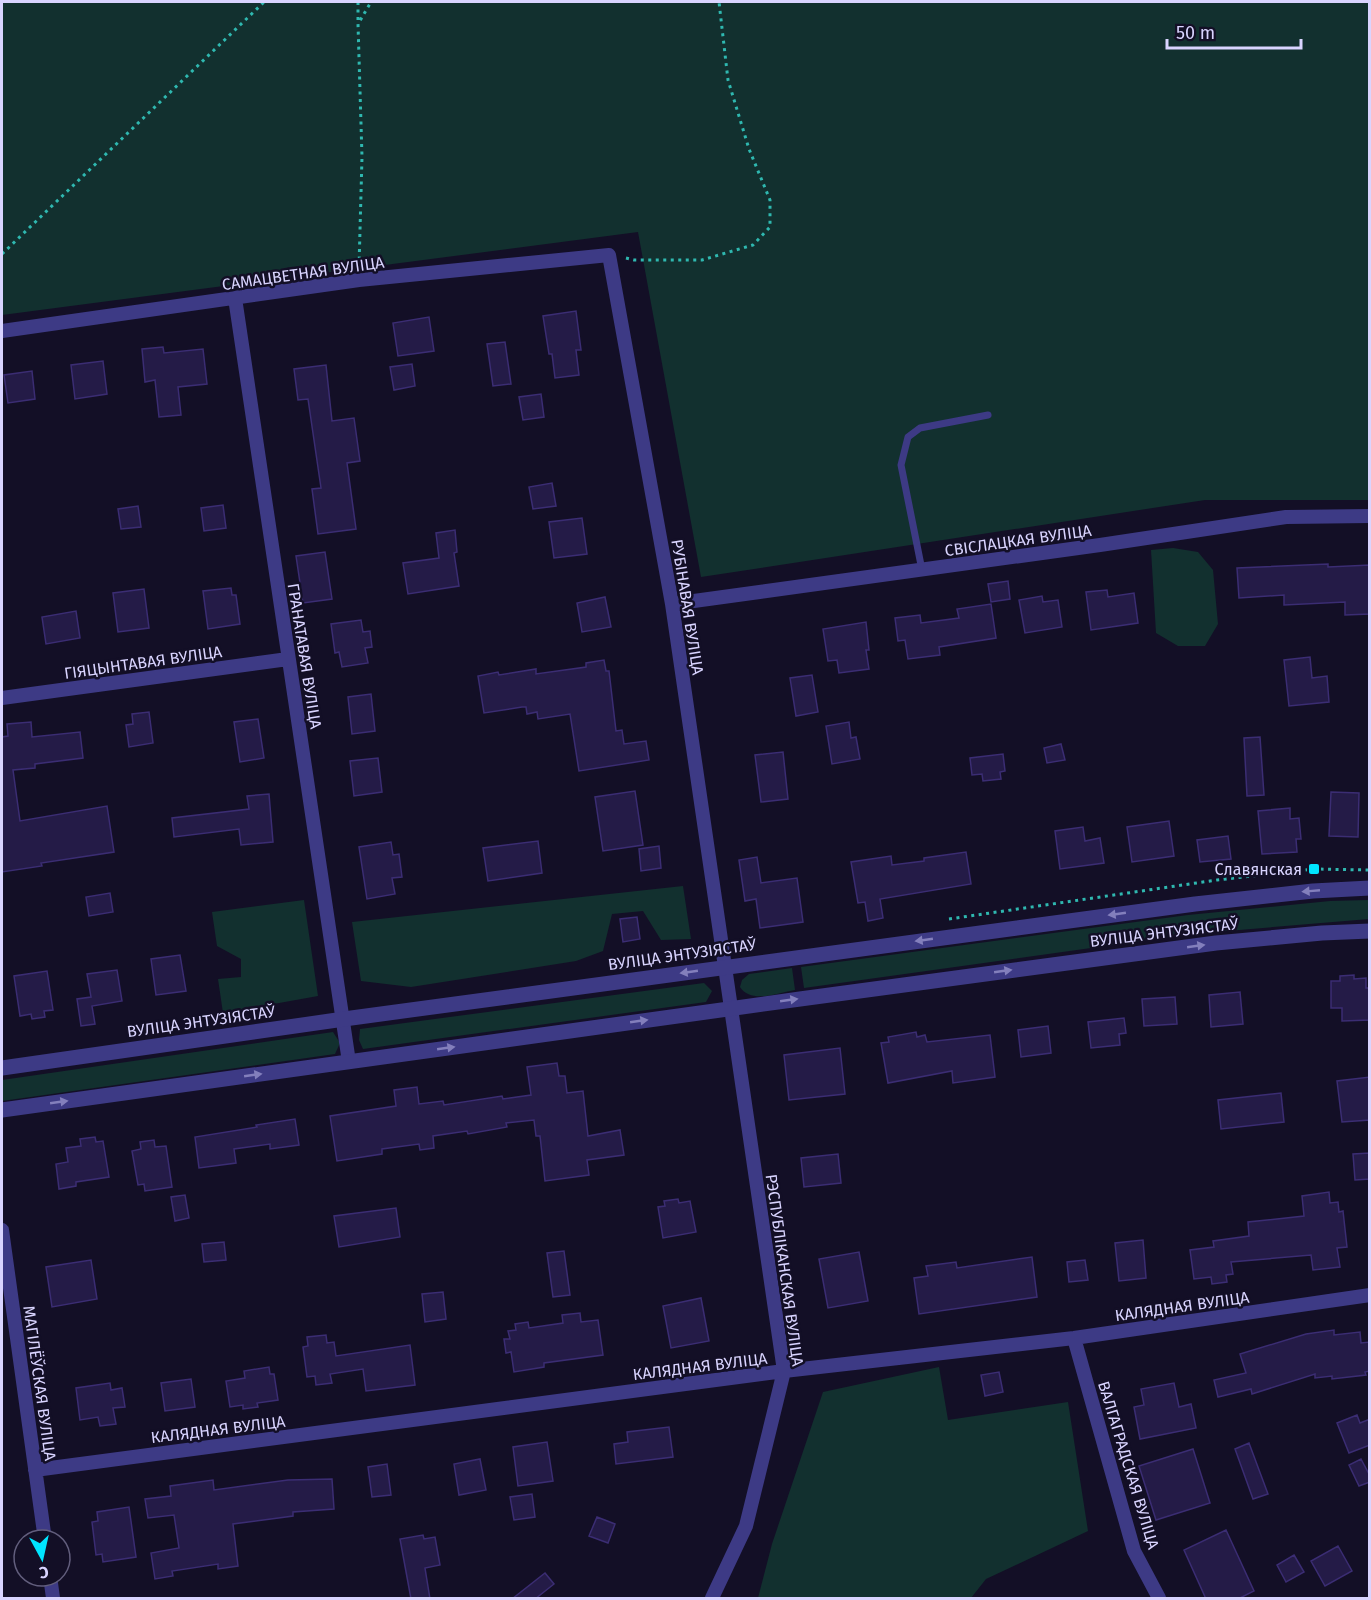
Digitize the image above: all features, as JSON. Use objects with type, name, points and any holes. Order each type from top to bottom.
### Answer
[{"type":"street","name":"САМАЦВЕТНАЯ ВУЛІЦА","points":[[2,331],[359,280],[609,255]]},
{"type":"street","name":"РУБІНАВАЯ ВУЛІЦА","points":[[609,255],[672,604],[731,1008]]},
{"type":"street","name":"ГРАНАТАВАЯ ВУЛІЦА","points":[[235,298],[350,1062]]},
{"type":"street","name":"СВІСЛАЦКАЯ ВУЛІЦА","points":[[672,604],[1286,517],[1370,516]]},
{"type":"street","name":"ГІЯЦЫНТАВАЯ ВУЛІЦА","points":[[2,698],[288,659]]},
{"type":"street","name":"ВУЛІЦА ЭНТУЗІЯСТАЎ","points":[[2,1068],[344,1018],[1195,904],[1313,891],[1370,888]]},
{"type":"street","name":"ВУЛІЦА ЭНТУЗІЯСТАЎ","points":[[2,1110],[1216,943],[1370,931]]},
{"type":"street","name":"РЭСПУБЛІКАНСКАЯ ВУЛІЦА","points":[[712,1599],[746,1526],[784,1371],[731,1008]]},
{"type":"street","name":"МАГІЛЁЎСКАЯ ВУЛІЦА","points":[[2,1230],[43,1528]]},
{"type":"street","name":"КАЛЯДНАЯ ВУЛІЦА","points":[[35,1470],[784,1371],[1074,1338],[1370,1295]]},
{"type":"street","name":"ВАЛГАГРАДСКАЯ ВУЛІЦА","points":[[1074,1338],[1134,1551],[1159,1599]]},
{"type":"lane","points":[[922,570],[901,465],[908,437],[920,428],[988,415]]},
{"type":"path","points":[[2,254],[264,2]]},
{"type":"path","points":[[358,2],[362,157],[359,280]]},
{"type":"path","points":[[358,24],[371,2]]},
{"type":"path","points":[[609,255],[633,260],[702,260],[753,245],[770,227],[770,200],[749,148],[728,80],[719,2]]},
{"type":"green space","points":[[2,2],[1369,2],[1369,500],[1205,500],[701,577],[638,232],[2,315]]},
{"type":"green space","points":[[1173,548],[1198,552],[1213,570],[1218,624],[1205,646],[1178,646],[1156,633],[1151,550]]},
{"type":"green space","points":[[683,886],[691,939],[661,940],[643,911],[612,914],[603,951],[576,961],[411,987],[361,981],[352,922]]},
{"type":"green space","points":[[304,900],[318,996],[223,1013],[218,979],[241,977],[241,959],[217,946],[212,912]]},
{"type":"green space","points":[[1369,900],[1369,919],[1191,934],[804,988],[801,967],[1188,915],[1330,901]]},
{"type":"green space","points":[[792,968],[795,990],[758,996],[745,992],[740,987],[742,980],[749,974]]},
{"type":"green space","points":[[704,983],[712,991],[706,1002],[363,1049],[359,1040],[360,1029]]},
{"type":"green space","points":[[333,1032],[340,1043],[335,1054],[2,1101],[2,1080]]},
{"type":"green space","points":[[939,1367],[948,1420],[1068,1402],[1088,1531],[986,1579],[971,1598],[758,1598],[772,1544],[823,1392]]},
{"type":"building","points":[[576,311],[581,350],[576,350],[579,375],[555,378],[543,316]]},
{"type":"building","points":[[429,317],[434,351],[398,356],[393,323]]},
{"type":"building","points":[[505,342],[511,384],[493,386],[487,344]]},
{"type":"building","points":[[163,347],[164,353],[203,349],[207,384],[178,387],[181,415],[159,417],[155,380],[145,382],[142,349]]},
{"type":"building","points":[[103,361],[107,394],[75,399],[71,365]]},
{"type":"building","points":[[412,364],[415,386],[394,390],[390,367]]},
{"type":"building","points":[[326,365],[332,421],[354,418],[360,461],[347,463],[356,529],[318,534],[312,489],[321,488],[308,399],[298,400],[294,369]]},
{"type":"building","points":[[32,371],[35,399],[8,403],[4,375]]},
{"type":"building","points":[[541,394],[544,417],[523,420],[519,397]]},
{"type":"building","points":[[552,483],[556,506],[533,509],[529,487]]},
{"type":"building","points":[[223,505],[226,528],[204,531],[201,508]]},
{"type":"building","points":[[138,506],[141,527],[121,529],[118,509]]},
{"type":"building","points":[[582,518],[587,554],[554,558],[549,522]]},
{"type":"building","points":[[455,530],[457,552],[454,553],[459,586],[408,594],[403,563],[439,558],[436,533]]},
{"type":"building","points":[[325,552],[332,599],[303,603],[296,556]]},
{"type":"building","points":[[1328,564],[1328,567],[1370,565],[1370,614],[1345,615],[1345,602],[1284,605],[1284,595],[1239,598],[1237,568]]},
{"type":"building","points":[[1008,581],[1010,599],[991,602],[988,584]]},
{"type":"building","points":[[231,588],[232,595],[236,595],[240,624],[208,629],[203,591]]},
{"type":"building","points":[[144,589],[149,628],[118,632],[113,593]]},
{"type":"building","points":[[1107,590],[1108,597],[1134,593],[1138,623],[1091,630],[1086,592]]},
{"type":"building","points":[[1042,596],[1043,602],[1058,600],[1062,627],[1025,633],[1019,600]]},
{"type":"building","points":[[605,597],[611,627],[582,632],[577,603]]},
{"type":"building","points":[[991,604],[996,638],[939,647],[940,655],[908,659],[905,640],[898,641],[895,618],[920,615],[921,623],[959,618],[957,609]]},
{"type":"building","points":[[76,611],[80,638],[46,644],[42,617]]},
{"type":"building","points":[[361,620],[363,632],[370,631],[372,647],[365,648],[368,663],[342,667],[339,652],[335,653],[331,624]]},
{"type":"building","points":[[866,622],[869,669],[839,673],[837,660],[828,661],[823,629]]},
{"type":"building","points":[[1310,657],[1312,678],[1327,676],[1329,702],[1289,706],[1284,660]]},
{"type":"building","points":[[604,660],[606,671],[609,671],[616,731],[622,730],[624,744],[646,741],[649,760],[579,771],[570,714],[538,719],[537,712],[527,714],[526,707],[484,713],[478,676],[536,669],[536,674],[586,667],[586,663]]},
{"type":"building","points":[[812,675],[818,712],[796,716],[790,678]]},
{"type":"building","points":[[371,694],[375,731],[352,734],[348,697]]},
{"type":"building","points":[[149,712],[153,743],[129,747],[126,725],[133,724],[132,714]]},
{"type":"building","points":[[258,719],[264,758],[240,762],[234,722]]},
{"type":"building","points":[[31,722],[32,737],[80,732],[83,758],[35,764],[35,768],[13,770],[20,821],[107,806],[114,852],[41,863],[42,866],[2,872],[2,737],[8,736],[7,724]]},
{"type":"building","points":[[849,722],[851,738],[856,737],[860,759],[832,764],[826,726]]},
{"type":"building","points":[[1260,737],[1264,795],[1247,796],[1244,738]]},
{"type":"building","points":[[1061,744],[1065,760],[1047,763],[1044,748]]},
{"type":"building","points":[[783,752],[788,799],[761,802],[755,755]]},
{"type":"building","points":[[1003,754],[1005,771],[1000,772],[1001,779],[983,781],[982,774],[972,775],[970,758]]},
{"type":"building","points":[[378,758],[382,792],[354,796],[350,761]]},
{"type":"building","points":[[635,791],[643,845],[603,851],[595,797]]},
{"type":"building","points":[[1331,792],[1359,793],[1358,837],[1329,836]]},
{"type":"building","points":[[269,794],[273,842],[241,845],[239,829],[174,837],[172,818],[249,809],[247,796]]},
{"type":"building","points":[[1290,808],[1290,819],[1299,818],[1301,839],[1296,839],[1297,852],[1262,854],[1258,811]]},
{"type":"building","points":[[1169,821],[1174,856],[1132,862],[1127,827]]},
{"type":"building","points":[[1083,827],[1085,841],[1100,838],[1104,863],[1060,869],[1055,831]]},
{"type":"building","points":[[1228,836],[1231,859],[1200,862],[1197,840]]},
{"type":"building","points":[[538,841],[542,873],[488,881],[483,848]]},
{"type":"building","points":[[391,842],[393,855],[399,854],[402,877],[392,878],[395,894],[367,899],[359,847]]},
{"type":"building","points":[[659,846],[661,868],[641,871],[639,849]]},
{"type":"building","points":[[966,852],[971,884],[880,899],[883,918],[868,921],[865,902],[858,903],[851,862],[891,856],[892,865]]},
{"type":"building","points":[[757,857],[761,883],[797,878],[803,922],[760,928],[756,899],[745,901],[739,860]]},
{"type":"building","points":[[110,893],[113,912],[89,916],[86,897]]},
{"type":"building","points":[[637,917],[640,939],[623,942],[620,919]]},
{"type":"building","points":[[180,955],[186,991],[156,995],[151,959]]},
{"type":"building","points":[[117,970],[122,1001],[92,1006],[95,1024],[81,1026],[77,999],[91,997],[87,974]]},
{"type":"building","points":[[47,971],[53,1010],[44,1011],[45,1017],[32,1019],[31,1014],[20,1016],[14,976]]},
{"type":"building","points":[[1354,975],[1354,979],[1366,978],[1366,988],[1370,988],[1370,1020],[1342,1021],[1342,1008],[1331,1008],[1331,981],[1340,981],[1340,976]]},
{"type":"building","points":[[1240,992],[1243,1024],[1211,1027],[1209,995]]},
{"type":"building","points":[[1175,997],[1177,1024],[1144,1026],[1142,999]]},
{"type":"building","points":[[1124,1018],[1126,1033],[1119,1034],[1120,1045],[1091,1048],[1088,1022]]},
{"type":"building","points":[[1048,1026],[1051,1053],[1021,1057],[1018,1030]]},
{"type":"building","points":[[916,1032],[917,1037],[925,1035],[927,1042],[990,1035],[995,1077],[953,1083],[952,1071],[888,1083],[881,1043],[889,1042],[888,1037]]},
{"type":"building","points":[[840,1048],[845,1094],[789,1100],[784,1055]]},
{"type":"building","points":[[557,1063],[559,1076],[565,1076],[567,1093],[583,1091],[588,1136],[620,1130],[624,1155],[587,1160],[589,1175],[545,1181],[540,1136],[536,1136],[534,1120],[506,1123],[507,1127],[468,1134],[467,1131],[433,1136],[434,1148],[420,1150],[419,1144],[382,1149],[382,1154],[337,1161],[330,1116],[396,1106],[394,1090],[417,1087],[419,1104],[443,1101],[444,1105],[502,1096],[503,1099],[531,1095],[527,1067]]},
{"type":"building","points":[[1370,1077],[1370,1120],[1342,1122],[1337,1081]]},
{"type":"building","points":[[1281,1093],[1284,1122],[1221,1129],[1218,1100]]},
{"type":"building","points":[[295,1119],[299,1145],[270,1149],[270,1144],[234,1149],[236,1163],[199,1168],[195,1137]]},
{"type":"building","points":[[95,1137],[96,1142],[103,1141],[109,1177],[76,1182],[76,1186],[59,1189],[56,1164],[68,1162],[66,1148],[81,1146],[80,1139]]},
{"type":"building","points":[[154,1140],[155,1147],[166,1146],[172,1187],[145,1191],[144,1184],[138,1185],[132,1151],[141,1149],[140,1142]]},
{"type":"building","points":[[1370,1153],[1370,1179],[1355,1180],[1353,1154]]},
{"type":"building","points":[[838,1154],[841,1183],[804,1187],[801,1158]]},
{"type":"building","points":[[1329,1192],[1330,1203],[1338,1202],[1339,1212],[1343,1211],[1347,1247],[1337,1248],[1340,1267],[1313,1270],[1311,1255],[1231,1262],[1233,1274],[1226,1275],[1227,1282],[1212,1284],[1211,1277],[1194,1279],[1190,1250],[1214,1247],[1213,1241],[1249,1236],[1248,1222],[1304,1216],[1302,1196]]},
{"type":"building","points":[[185,1195],[189,1218],[175,1221],[171,1197]]},
{"type":"building","points":[[678,1199],[679,1203],[690,1201],[696,1232],[663,1238],[658,1207],[665,1206],[664,1201]]},
{"type":"building","points":[[396,1208],[400,1237],[339,1247],[334,1216]]},
{"type":"building","points":[[1143,1240],[1146,1278],[1119,1281],[1115,1243]]},
{"type":"building","points":[[224,1242],[226,1260],[204,1262],[202,1244]]},
{"type":"building","points":[[564,1251],[570,1295],[553,1297],[547,1253]]},
{"type":"building","points":[[859,1252],[868,1301],[828,1308],[819,1259]]},
{"type":"building","points":[[1032,1257],[1037,1297],[919,1314],[914,1278],[928,1276],[926,1266],[956,1262],[957,1268]]},
{"type":"building","points":[[91,1260],[97,1299],[52,1307],[46,1267]]},
{"type":"building","points":[[1085,1260],[1088,1280],[1069,1282],[1067,1262]]},
{"type":"building","points":[[443,1292],[446,1319],[425,1322],[422,1294]]},
{"type":"building","points":[[701,1298],[709,1341],[671,1348],[663,1306]]},
{"type":"building","points":[[580,1313],[581,1322],[598,1320],[603,1355],[544,1363],[544,1367],[514,1372],[511,1352],[506,1353],[504,1339],[510,1339],[508,1331],[516,1330],[515,1324],[528,1322],[529,1328],[563,1323],[562,1315]]},
{"type":"building","points":[[1334,1330],[1334,1335],[1360,1332],[1361,1343],[1370,1342],[1370,1371],[1365,1372],[1366,1375],[1332,1379],[1332,1376],[1315,1378],[1315,1374],[1252,1394],[1251,1389],[1218,1397],[1214,1380],[1246,1373],[1240,1354],[1306,1334]]},
{"type":"building","points":[[326,1335],[327,1343],[334,1342],[336,1356],[410,1345],[415,1385],[366,1391],[363,1369],[330,1374],[332,1383],[316,1385],[315,1376],[307,1377],[303,1347],[308,1346],[307,1337]]},
{"type":"building","points":[[269,1367],[270,1374],[274,1374],[278,1400],[257,1403],[258,1407],[243,1409],[243,1405],[230,1407],[226,1381],[245,1378],[244,1371]]},
{"type":"building","points":[[999,1372],[1003,1392],[985,1396],[981,1375]]},
{"type":"building","points":[[191,1379],[195,1407],[165,1411],[161,1383]]},
{"type":"building","points":[[110,1383],[111,1390],[122,1388],[125,1407],[113,1408],[116,1424],[100,1426],[98,1417],[80,1420],[76,1388]]},
{"type":"building","points":[[1174,1383],[1179,1407],[1191,1404],[1196,1428],[1140,1439],[1134,1407],[1144,1405],[1141,1389]]},
{"type":"building","points":[[1357,1415],[1360,1423],[1370,1419],[1370,1445],[1349,1453],[1337,1423]]},
{"type":"building","points":[[669,1427],[673,1457],[616,1464],[614,1444],[628,1442],[627,1432]]},
{"type":"building","points":[[547,1442],[553,1481],[518,1486],[513,1447]]},
{"type":"building","points":[[1249,1443],[1268,1494],[1253,1499],[1235,1449]]},
{"type":"building","points":[[1193,1449],[1210,1503],[1156,1520],[1139,1466]]},
{"type":"building","points":[[480,1459],[486,1490],[459,1495],[454,1464]]},
{"type":"building","points":[[1361,1459],[1370,1476],[1370,1482],[1359,1486],[1349,1465]]},
{"type":"building","points":[[387,1464],[391,1495],[372,1497],[368,1467]]},
{"type":"building","points":[[332,1479],[334,1509],[293,1512],[293,1516],[233,1524],[238,1566],[218,1569],[218,1564],[172,1571],[173,1576],[155,1579],[151,1553],[179,1548],[174,1515],[148,1518],[145,1499],[171,1496],[170,1486],[213,1480],[214,1490],[288,1480]]},
{"type":"building","points":[[532,1494],[535,1517],[514,1520],[510,1497]]},
{"type":"building","points":[[129,1507],[136,1557],[103,1562],[102,1554],[96,1555],[92,1522],[98,1521],[97,1512]]},
{"type":"building","points":[[597,1517],[615,1524],[608,1543],[589,1536]]},
{"type":"building","points":[[1226,1530],[1254,1591],[1238,1599],[1206,1599],[1184,1550]]},
{"type":"building","points":[[423,1535],[424,1539],[435,1537],[440,1565],[425,1568],[430,1599],[411,1599],[400,1539]]},
{"type":"building","points":[[1338,1546],[1352,1571],[1325,1586],[1311,1561]]},
{"type":"building","points":[[1294,1555],[1304,1572],[1286,1582],[1277,1565]]},
{"type":"building","points":[[545,1573],[554,1584],[535,1599],[512,1599]]},
{"type":"place","name":"Славянская","points":[[1314,869]]}]
